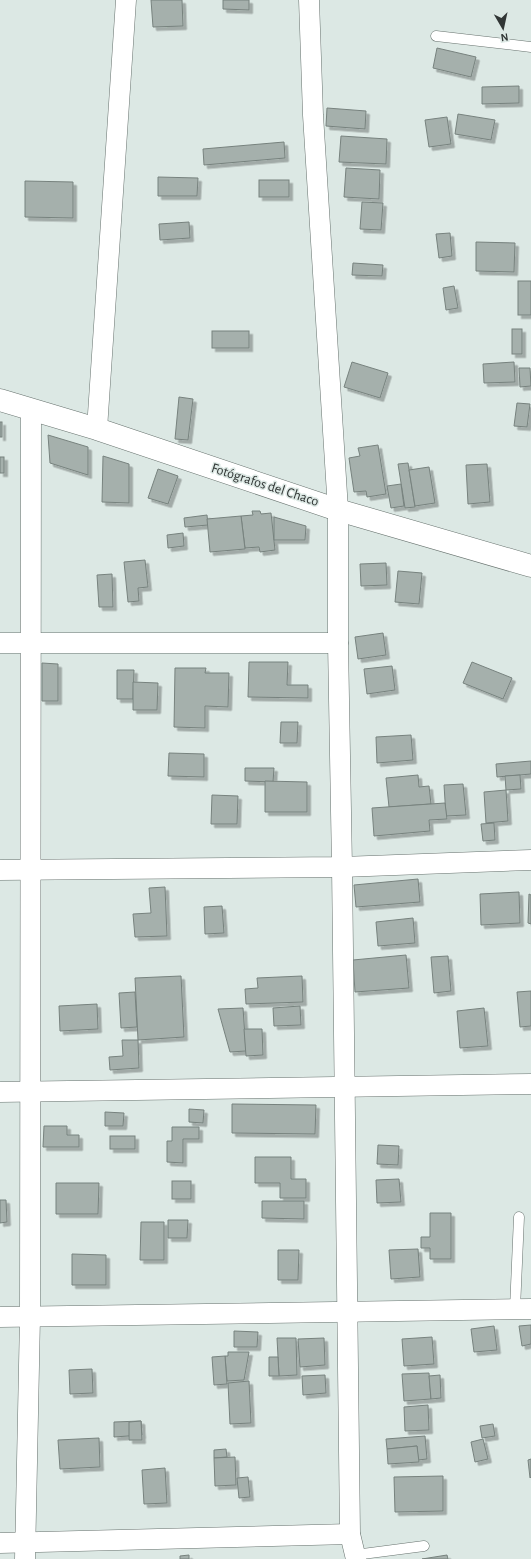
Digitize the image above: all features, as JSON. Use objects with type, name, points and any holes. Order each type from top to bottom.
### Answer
[{"type":"street","points":[[97,430],[126,0]]},
{"type":"street","points":[[309,0],[313,115],[338,510],[338,643],[350,1534],[355,1557]]},
{"type":"street","name":"Fotógrafos del Chaco","points":[[0,400],[97,430],[338,510],[531,566]]},
{"type":"street","points":[[24,1551],[30,1317],[31,410]]},
{"type":"street","points":[[0,643],[338,643]]},
{"type":"street","points":[[0,870],[342,867],[531,860]]},
{"type":"street","points":[[0,1092],[531,1084]]},
{"type":"street","points":[[0,1317],[523,1309]]},
{"type":"street","points":[[0,1543],[24,1551],[350,1534]]},
{"type":"lane","points":[[436,36],[531,47]]},
{"type":"lane","points":[[519,1217],[523,1309]]},
{"type":"lane","points":[[355,1557],[424,1546]]},
{"type":"building","points":[[151,0],[182,0],[183,26],[153,27]]},
{"type":"building","points":[[223,0],[249,0],[249,10],[223,9]]},
{"type":"building","points":[[437,48],[476,57],[471,77],[433,68]]},
{"type":"building","points":[[519,86],[519,103],[482,104],[482,87]]},
{"type":"building","points":[[327,108],[366,111],[365,129],[326,126]]},
{"type":"building","points":[[458,114],[495,120],[491,140],[455,134]]},
{"type":"building","points":[[447,117],[451,144],[429,147],[425,120]]},
{"type":"building","points":[[341,136],[387,139],[386,164],[339,162]]},
{"type":"building","points":[[284,142],[285,158],[204,165],[203,149]]},
{"type":"building","points":[[346,168],[380,170],[379,199],[344,197]]},
{"type":"building","points":[[158,177],[198,178],[197,196],[158,196]]},
{"type":"building","points":[[259,180],[289,180],[289,197],[259,197]]},
{"type":"building","points":[[25,181],[73,182],[73,218],[25,217]]},
{"type":"building","points":[[362,202],[383,203],[381,230],[360,229]]},
{"type":"building","points":[[189,222],[190,238],[160,240],[159,224]]},
{"type":"building","points":[[450,233],[452,256],[439,258],[436,234]]},
{"type":"building","points":[[476,242],[515,243],[514,272],[476,271]]},
{"type":"building","points":[[353,263],[383,265],[382,276],[352,275]]},
{"type":"building","points":[[518,281],[531,281],[531,315],[518,315]]},
{"type":"building","points":[[454,286],[458,308],[446,310],[443,288]]},
{"type":"building","points":[[512,329],[522,329],[522,354],[512,354]]},
{"type":"building","points":[[212,331],[249,331],[249,348],[212,348]]},
{"type":"building","points":[[352,362],[388,373],[380,398],[344,387]]},
{"type":"building","points":[[514,362],[515,382],[484,383],[483,364]]},
{"type":"building","points":[[519,368],[530,368],[531,386],[520,387]]},
{"type":"building","points":[[179,397],[193,399],[188,440],[175,439]]},
{"type":"building","points":[[517,403],[530,404],[527,427],[514,426]]},
{"type":"building","points":[[0,422],[2,422],[2,437],[0,437]]},
{"type":"building","points":[[48,435],[88,447],[88,475],[50,463]]},
{"type":"building","points":[[378,445],[386,494],[367,497],[366,491],[354,492],[349,458],[360,456],[358,448]]},
{"type":"building","points":[[103,456],[129,464],[129,503],[102,502]]},
{"type":"building","points":[[0,457],[4,457],[4,473],[0,473]]},
{"type":"building","points":[[408,463],[415,507],[405,508],[398,464]]},
{"type":"building","points":[[487,464],[490,502],[468,504],[466,465]]},
{"type":"building","points":[[429,467],[435,503],[415,506],[409,470]]},
{"type":"building","points":[[158,469],[178,476],[168,504],[148,498]]},
{"type":"building","points":[[401,484],[404,506],[391,508],[387,486]]},
{"type":"building","points":[[252,511],[260,511],[261,514],[271,513],[275,550],[260,552],[259,547],[245,548],[241,516],[253,515]]},
{"type":"building","points":[[207,515],[208,525],[185,527],[184,518]]},
{"type":"building","points":[[241,516],[245,549],[210,552],[207,519]]},
{"type":"building","points":[[274,517],[306,526],[305,540],[274,540]]},
{"type":"building","points":[[183,533],[184,546],[168,548],[167,535]]},
{"type":"building","points":[[145,560],[148,587],[138,588],[139,601],[128,602],[124,562]]},
{"type":"building","points":[[386,563],[387,585],[361,586],[360,564]]},
{"type":"building","points":[[398,571],[422,573],[419,604],[395,602]]},
{"type":"building","points":[[112,574],[113,607],[99,607],[97,575]]},
{"type":"building","points":[[383,633],[386,655],[358,659],[355,637]]},
{"type":"building","points":[[249,662],[288,662],[287,685],[308,685],[308,698],[248,697]]},
{"type":"building","points":[[472,662],[512,678],[503,699],[463,683]]},
{"type":"building","points":[[42,663],[58,664],[58,701],[42,701]]},
{"type":"building","points":[[392,666],[395,690],[367,694],[364,669]]},
{"type":"building","points":[[175,668],[206,668],[205,673],[229,673],[228,707],[205,706],[205,728],[174,727]]},
{"type":"building","points":[[117,670],[134,670],[133,699],[117,699]]},
{"type":"building","points":[[133,682],[158,683],[157,710],[133,710]]},
{"type":"building","points":[[281,722],[298,722],[297,743],[280,743]]},
{"type":"building","points":[[411,735],[413,760],[377,763],[376,737]]},
{"type":"building","points":[[169,753],[204,754],[204,777],[168,776]]},
{"type":"building","points":[[531,761],[531,774],[497,777],[496,764]]},
{"type":"building","points":[[245,768],[274,768],[273,782],[245,781]]},
{"type":"building","points":[[418,775],[419,787],[429,786],[431,804],[389,807],[386,778]]},
{"type":"building","points":[[520,775],[521,789],[506,790],[505,776]]},
{"type":"building","points":[[265,781],[307,782],[307,812],[265,812]]},
{"type":"building","points":[[463,784],[466,815],[446,816],[444,785]]},
{"type":"building","points":[[506,790],[508,821],[486,823],[484,792]]},
{"type":"building","points":[[212,795],[238,796],[237,824],[211,824]]},
{"type":"building","points":[[445,803],[447,819],[429,820],[430,831],[374,836],[372,808]]},
{"type":"building","points":[[494,823],[495,840],[483,841],[481,824]]},
{"type":"building","points":[[418,879],[420,902],[356,907],[354,885]]},
{"type":"building","points":[[165,887],[167,936],[135,937],[133,914],[151,913],[149,888]]},
{"type":"building","points":[[519,892],[520,923],[481,925],[480,894]]},
{"type":"building","points":[[529,894],[531,895],[531,924],[528,923]]},
{"type":"building","points":[[222,906],[224,933],[205,934],[204,907]]},
{"type":"building","points":[[413,918],[415,943],[378,946],[376,922]]},
{"type":"building","points":[[406,955],[409,988],[355,992],[353,960]]},
{"type":"building","points":[[448,956],[451,991],[434,993],[431,957]]},
{"type":"building","points":[[181,976],[184,1037],[138,1040],[135,978]]},
{"type":"building","points":[[302,976],[303,1002],[246,1004],[245,989],[258,988],[257,978]]},
{"type":"building","points":[[531,991],[531,1026],[520,1027],[517,992]]},
{"type":"building","points":[[135,992],[137,1027],[121,1028],[119,993]]},
{"type":"building","points":[[97,1004],[98,1029],[60,1031],[59,1006]]},
{"type":"building","points":[[300,1006],[301,1025],[274,1026],[273,1008]]},
{"type":"building","points":[[243,1008],[246,1051],[230,1052],[218,1009]]},
{"type":"building","points":[[484,1008],[488,1046],[460,1048],[457,1011]]},
{"type":"building","points":[[244,1029],[262,1029],[263,1055],[246,1056]]},
{"type":"building","points":[[122,1040],[138,1040],[139,1068],[110,1070],[109,1057],[123,1056]]},
{"type":"building","points":[[232,1104],[316,1105],[315,1134],[232,1133]]},
{"type":"building","points":[[189,1109],[204,1110],[203,1123],[189,1122]]},
{"type":"building","points":[[105,1112],[124,1113],[123,1126],[105,1126]]},
{"type":"building","points":[[44,1126],[67,1126],[67,1135],[79,1135],[79,1147],[43,1147]]},
{"type":"building","points":[[172,1127],[199,1127],[199,1139],[183,1139],[183,1163],[167,1162],[167,1141],[172,1141]]},
{"type":"building","points":[[110,1136],[135,1136],[135,1149],[110,1149]]},
{"type":"building","points":[[378,1145],[399,1146],[398,1165],[377,1164]]},
{"type":"building","points":[[255,1157],[291,1157],[291,1179],[306,1179],[306,1198],[280,1198],[280,1183],[255,1183]]},
{"type":"building","points":[[399,1179],[401,1202],[377,1203],[376,1180]]},
{"type":"building","points":[[172,1181],[191,1181],[191,1199],[172,1199]]},
{"type":"building","points":[[56,1183],[99,1183],[98,1214],[56,1214]]},
{"type":"building","points":[[0,1200],[6,1200],[7,1222],[0,1223]]},
{"type":"building","points":[[262,1201],[304,1201],[304,1219],[262,1218]]},
{"type":"building","points":[[430,1213],[451,1213],[451,1259],[430,1259],[430,1248],[421,1248],[421,1237],[430,1237]]},
{"type":"building","points":[[168,1220],[188,1220],[187,1238],[168,1238]]},
{"type":"building","points":[[141,1222],[164,1222],[164,1260],[140,1260]]},
{"type":"building","points":[[418,1249],[420,1277],[391,1279],[389,1250]]},
{"type":"building","points":[[278,1250],[299,1250],[298,1280],[278,1280]]},
{"type":"building","points":[[72,1254],[106,1255],[106,1285],[72,1285]]},
{"type":"building","points":[[531,1325],[531,1344],[522,1346],[519,1326]]},
{"type":"building","points":[[494,1326],[497,1350],[474,1352],[471,1329]]},
{"type":"building","points":[[234,1331],[258,1332],[257,1347],[234,1347]]},
{"type":"building","points":[[432,1337],[434,1364],[404,1366],[402,1339]]},
{"type":"building","points":[[277,1338],[296,1338],[297,1375],[279,1376]]},
{"type":"building","points":[[324,1338],[325,1365],[300,1367],[298,1339]]},
{"type":"building","points":[[228,1352],[249,1352],[244,1380],[227,1381],[225,1356],[228,1356]]},
{"type":"building","points":[[225,1356],[227,1384],[214,1385],[212,1357]]},
{"type":"building","points":[[269,1357],[278,1357],[279,1376],[269,1376]]},
{"type":"building","points":[[92,1369],[93,1393],[70,1394],[69,1370]]},
{"type":"building","points":[[429,1373],[431,1399],[404,1401],[402,1374]]},
{"type":"building","points":[[325,1375],[326,1393],[303,1395],[302,1376]]},
{"type":"building","points":[[440,1375],[441,1398],[431,1399],[429,1376]]},
{"type":"building","points":[[249,1381],[251,1423],[230,1424],[228,1383]]},
{"type":"building","points":[[428,1405],[429,1430],[405,1431],[404,1407]]},
{"type":"building","points":[[141,1421],[142,1435],[114,1437],[114,1422]]},
{"type":"building","points":[[141,1421],[142,1440],[129,1440],[129,1422]]},
{"type":"building","points":[[493,1424],[495,1436],[482,1438],[480,1426]]},
{"type":"building","points":[[425,1436],[427,1459],[418,1460],[417,1446],[387,1449],[386,1439]]},
{"type":"building","points":[[99,1438],[100,1467],[60,1469],[58,1440]]},
{"type":"building","points":[[483,1439],[488,1459],[475,1462],[471,1442]]},
{"type":"building","points":[[417,1446],[419,1462],[388,1464],[387,1449]]},
{"type":"building","points":[[226,1449],[227,1457],[214,1458],[214,1450]]},
{"type":"building","points":[[235,1457],[236,1485],[215,1486],[214,1458]]},
{"type":"building","points":[[531,1459],[531,1477],[530,1478],[528,1460]]},
{"type":"building","points":[[165,1468],[167,1503],[144,1504],[142,1470]]},
{"type":"building","points":[[443,1476],[443,1511],[395,1512],[394,1477]]},
{"type":"building","points":[[248,1477],[250,1497],[239,1498],[237,1478]]},
{"type":"building","points":[[189,1555],[189,1559],[180,1559],[180,1556]]},
{"type":"building","points":[[447,1555],[448,1559],[422,1559]]}]
